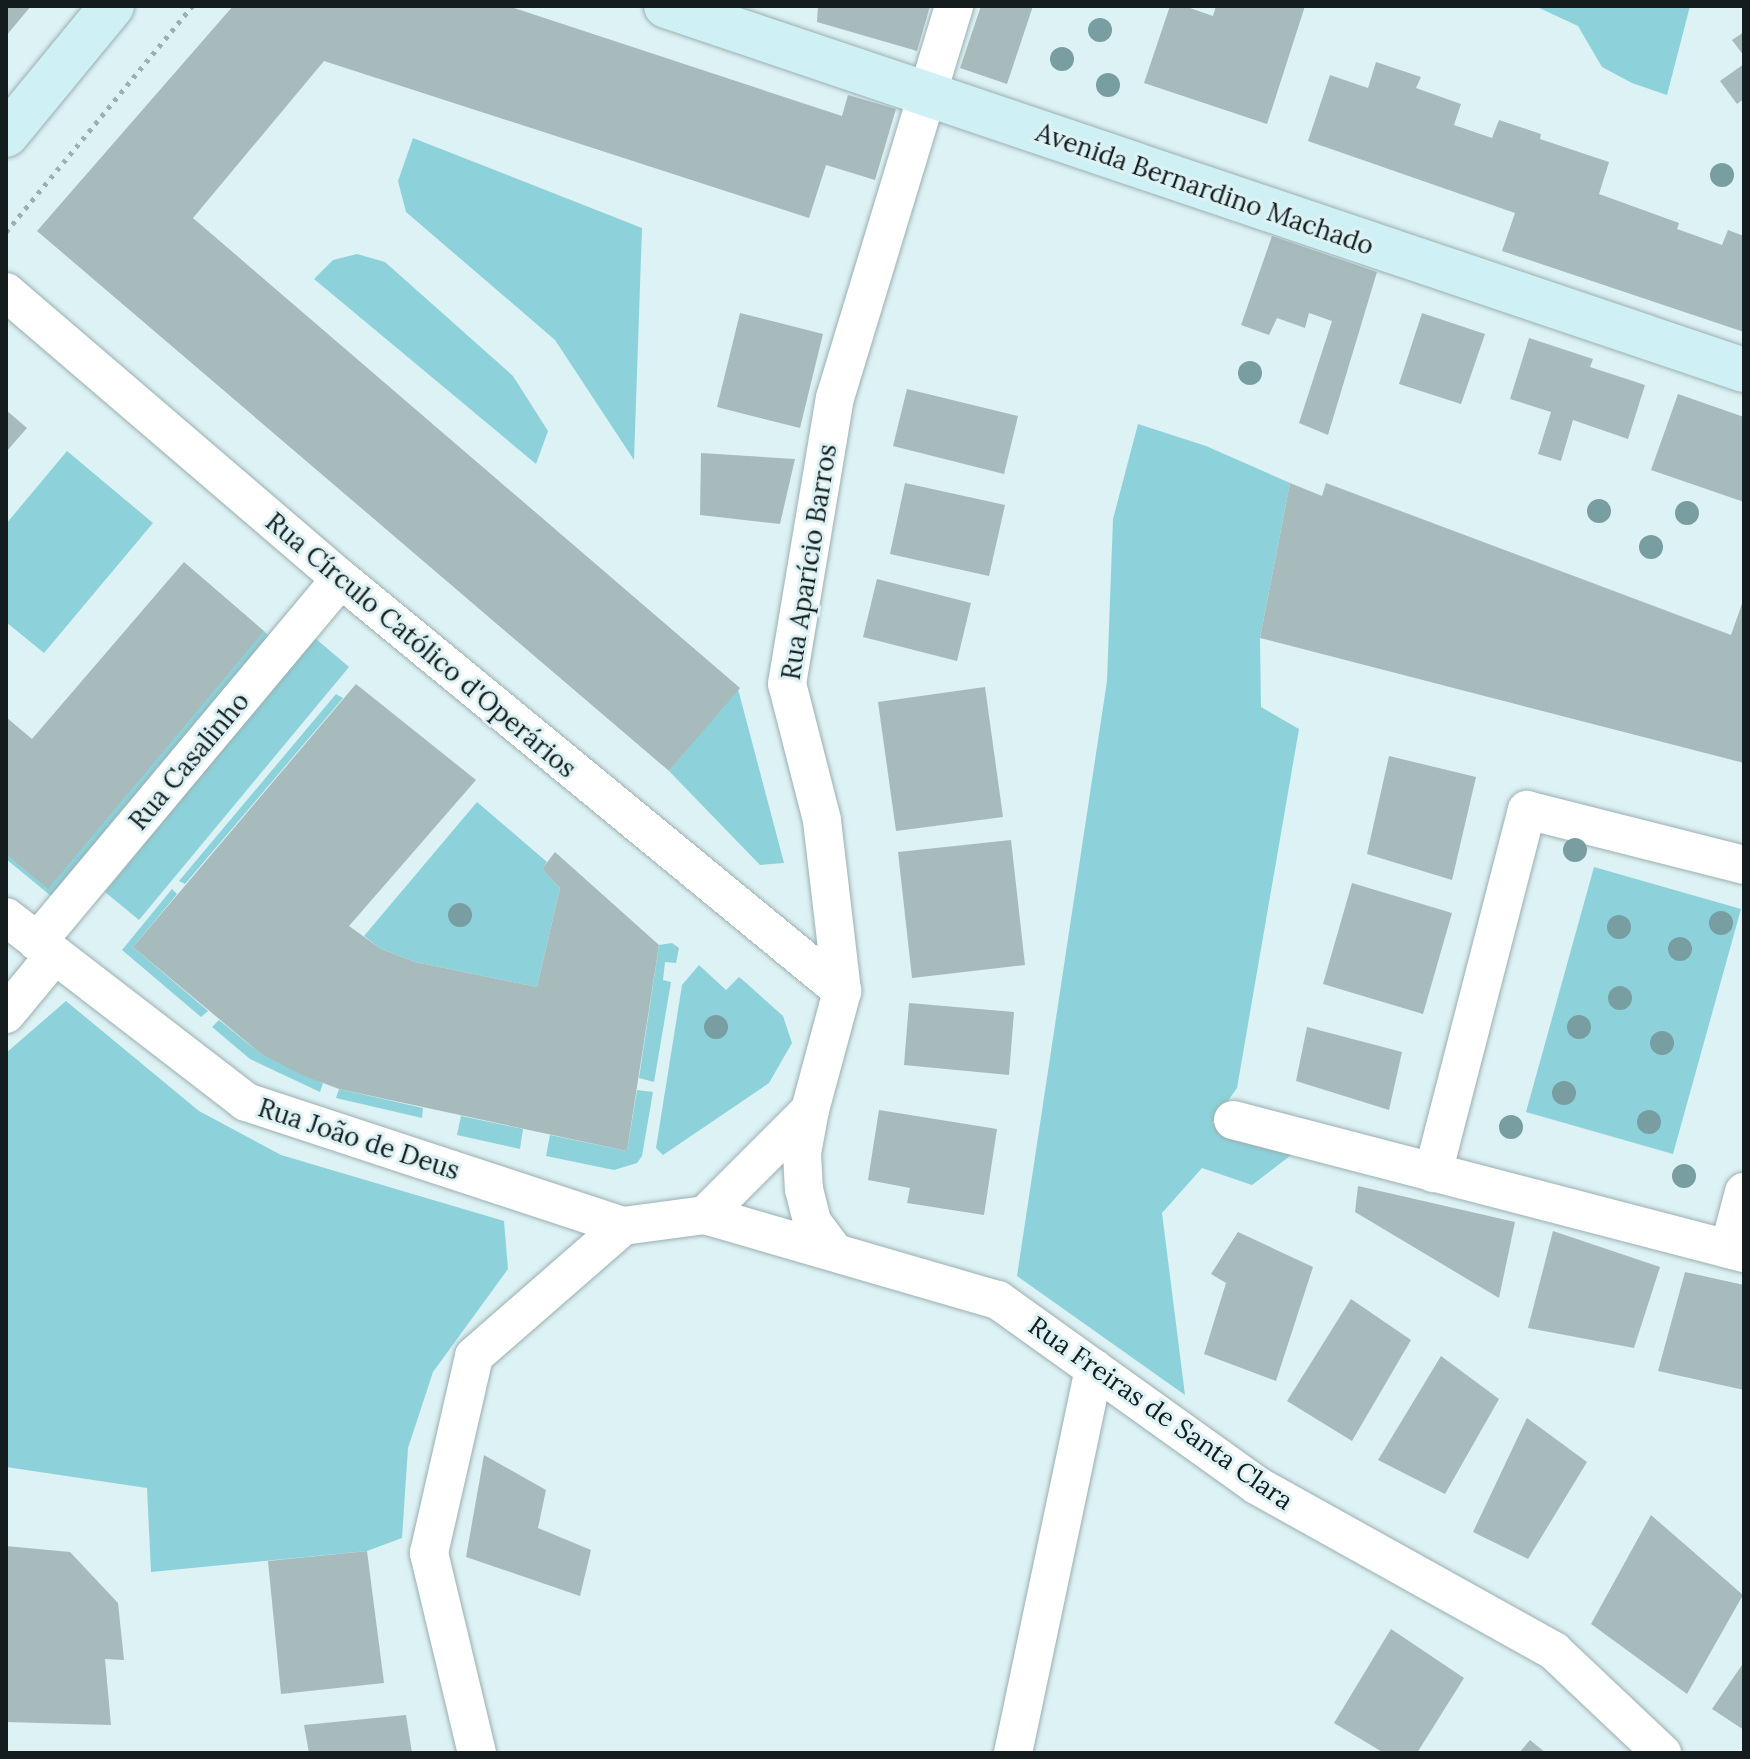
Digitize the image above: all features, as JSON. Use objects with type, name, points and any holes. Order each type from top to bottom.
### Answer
[{"type":"main road","points":[[6,135],[112,6]]},
{"type":"main road","name":"Avenida Bernardino Machado","points":[[666,6],[1744,370]]},
{"type":"street","name":"Rua Aparício Barros","points":[[705,1215],[810,1110],[842,991],[822,820],[787,684],[835,398],[954,6]]},
{"type":"street","name":"Rua Círculo Católico d'Operários","points":[[6,292],[341,579],[842,991]]},
{"type":"street","name":"Rua Casalinho","points":[[6,1014],[45,949],[341,579]]},
{"type":"street","points":[[1433,1173],[1527,810],[1744,865]]},
{"type":"street","name":"Rua João de Deus","points":[[6,917],[246,1102],[623,1226]]},
{"type":"street","points":[[810,1110],[802,1153],[804,1189],[812,1222],[835,1252]]},
{"type":"street","points":[[1233,1120],[1736,1251],[1744,1192]]},
{"type":"street","points":[[477,1753],[429,1553],[474,1356],[623,1226],[705,1215]]},
{"type":"street","name":"Rua Freiras de Santa Clara","points":[[705,1215],[998,1300],[1256,1485],[1554,1651],[1662,1753]]},
{"type":"street","points":[[1013,1753],[1094,1368]]},
{"type":"path","points":[[6,232],[192,6]]},
{"type":"shaded area","points":[[1535,6],[1690,6],[1667,95],[1632,83],[1602,67],[1578,26]]},
{"type":"shaded area","points":[[413,138],[642,228],[634,460],[555,340],[406,212],[398,181]]},
{"type":"shaded area","points":[[357,254],[385,262],[513,376],[548,431],[536,464],[314,279],[333,260]]},
{"type":"shaded area","points":[[1138,424],[1206,446],[1290,483],[1260,638],[1261,707],[1299,729],[1237,1088],[1212,1123],[1295,1152],[1252,1185],[1202,1168],[1162,1213],[1185,1395],[1017,1276],[1107,681],[1113,519]]},
{"type":"shaded area","points":[[67,451],[153,523],[44,653],[6,622],[6,524]]},
{"type":"shaded area","points":[[264,631],[270,637],[51,896],[6,859],[6,853]]},
{"type":"shaded area","points":[[315,638],[349,667],[139,920],[105,892]]},
{"type":"shaded area","points":[[738,689],[784,863],[760,865],[669,771]]},
{"type":"shaded area","points":[[336,694],[343,698],[185,884],[179,881]]},
{"type":"shaded area","points":[[477,802],[547,862],[542,869],[560,888],[537,987],[415,962],[381,949],[364,936]]},
{"type":"shaded area","points":[[1594,867],[1741,909],[1673,1154],[1526,1112]]},
{"type":"shaded area","points":[[172,889],[177,894],[133,947],[208,1011],[201,1017],[122,950]]},
{"type":"shaded area","points":[[672,943],[679,948],[676,963],[665,962],[663,980],[671,982],[654,1082],[639,1078],[659,945]]},
{"type":"shaded area","points":[[699,965],[726,990],[739,977],[744,981],[783,1016],[792,1043],[769,1083],[663,1155],[656,1148],[682,985]]},
{"type":"shaded area","points":[[66,1001],[199,1111],[281,1155],[504,1221],[508,1269],[433,1372],[408,1448],[402,1538],[367,1551],[151,1572],[147,1488],[6,1467],[6,1053]]},
{"type":"shaded area","points":[[219,1020],[261,1054],[323,1083],[320,1092],[250,1059],[212,1027]]},
{"type":"shaded area","points":[[339,1089],[423,1108],[422,1118],[336,1098]]},
{"type":"shaded area","points":[[637,1090],[653,1092],[642,1156],[637,1163],[614,1170],[546,1156],[550,1135],[627,1151]]},
{"type":"shaded area","points":[[461,1116],[523,1129],[520,1149],[457,1135]]},
{"type":"building","points":[[6,6],[31,6],[6,36]]},
{"type":"building","points":[[233,6],[508,6],[842,116],[848,95],[896,109],[875,180],[826,165],[809,218],[324,61],[193,218],[740,688],[669,771],[37,231]]},
{"type":"building","points":[[818,6],[930,6],[917,51],[817,22]]},
{"type":"building","points":[[981,6],[1033,6],[1007,84],[960,68]]},
{"type":"building","points":[[1170,6],[1184,6],[1213,16],[1216,6],[1305,6],[1267,124],[1144,83]]},
{"type":"building","points":[[1744,32],[1744,56],[1732,40]]},
{"type":"building","points":[[1376,62],[1421,77],[1416,88],[1461,104],[1454,125],[1492,138],[1499,120],[1541,134],[1540,139],[1609,162],[1599,194],[1679,223],[1677,229],[1722,245],[1728,230],[1744,236],[1744,332],[1502,251],[1515,213],[1308,141],[1330,75],[1368,88]]},
{"type":"building","points":[[1744,64],[1744,99],[1737,104],[1720,81]]},
{"type":"building","points":[[1272,236],[1377,272],[1328,435],[1299,423],[1332,321],[1309,313],[1305,328],[1277,318],[1269,335],[1241,325]]},
{"type":"building","points":[[740,313],[823,334],[800,428],[717,407]]},
{"type":"building","points":[[1422,313],[1485,334],[1461,404],[1399,384]]},
{"type":"building","points":[[1529,338],[1593,359],[1590,367],[1645,385],[1628,439],[1573,420],[1561,461],[1538,454],[1551,412],[1510,399]]},
{"type":"building","points":[[907,389],[1018,416],[1004,474],[893,446]]},
{"type":"building","points":[[1678,394],[1744,417],[1744,502],[1651,470]]},
{"type":"building","points":[[6,410],[27,428],[6,452]]},
{"type":"building","points":[[701,453],[795,459],[780,524],[700,515]]},
{"type":"building","points":[[905,483],[1005,505],[989,576],[890,554]]},
{"type":"building","points":[[1290,483],[1322,496],[1326,483],[1731,635],[1744,598],[1744,763],[1260,638]]},
{"type":"building","points":[[184,562],[264,631],[48,889],[6,854],[6,717],[32,739]]},
{"type":"building","points":[[877,579],[971,603],[957,661],[863,637]]},
{"type":"building","points":[[356,684],[476,780],[349,926],[381,949],[415,962],[537,987],[560,888],[542,869],[555,852],[659,945],[627,1151],[339,1089],[302,1075],[261,1054],[133,947]]},
{"type":"building","points":[[985,687],[1003,817],[896,831],[878,702]]},
{"type":"building","points":[[1389,756],[1476,777],[1452,880],[1367,854]]},
{"type":"building","points":[[1011,840],[1025,965],[912,978],[898,852]]},
{"type":"building","points":[[1352,883],[1452,913],[1423,1014],[1323,984]]},
{"type":"building","points":[[909,1003],[1014,1012],[1009,1075],[904,1065]]},
{"type":"building","points":[[1307,1027],[1402,1052],[1389,1110],[1296,1081]]},
{"type":"building","points":[[879,1110],[997,1129],[984,1215],[907,1203],[910,1188],[868,1180]]},
{"type":"building","points":[[1358,1186],[1515,1222],[1499,1298],[1355,1212]]},
{"type":"building","points":[[1553,1231],[1660,1267],[1634,1348],[1528,1328]]},
{"type":"building","points":[[1238,1232],[1313,1267],[1276,1381],[1204,1354],[1226,1283],[1211,1274]]},
{"type":"building","points":[[1685,1272],[1744,1285],[1744,1390],[1658,1371]]},
{"type":"building","points":[[1351,1299],[1411,1340],[1352,1441],[1287,1401]]},
{"type":"building","points":[[1441,1356],[1499,1399],[1445,1494],[1378,1460]]},
{"type":"building","points":[[1527,1418],[1587,1462],[1528,1559],[1473,1532]]},
{"type":"building","points":[[484,1455],[546,1490],[538,1528],[591,1550],[580,1596],[466,1557]]},
{"type":"building","points":[[1651,1515],[1743,1595],[1687,1694],[1591,1624]]},
{"type":"building","points":[[6,1546],[70,1552],[118,1603],[124,1660],[105,1659],[111,1725],[6,1722]]},
{"type":"building","points":[[367,1551],[384,1683],[281,1694],[268,1561]]},
{"type":"building","points":[[1391,1629],[1464,1678],[1417,1753],[1384,1753],[1334,1723]]},
{"type":"building","points":[[1744,1662],[1744,1730],[1712,1709]]},
{"type":"building","points":[[406,1715],[412,1753],[309,1753],[304,1725]]},
{"type":"building","points":[[1530,1740],[1546,1753],[1519,1753]]}]
